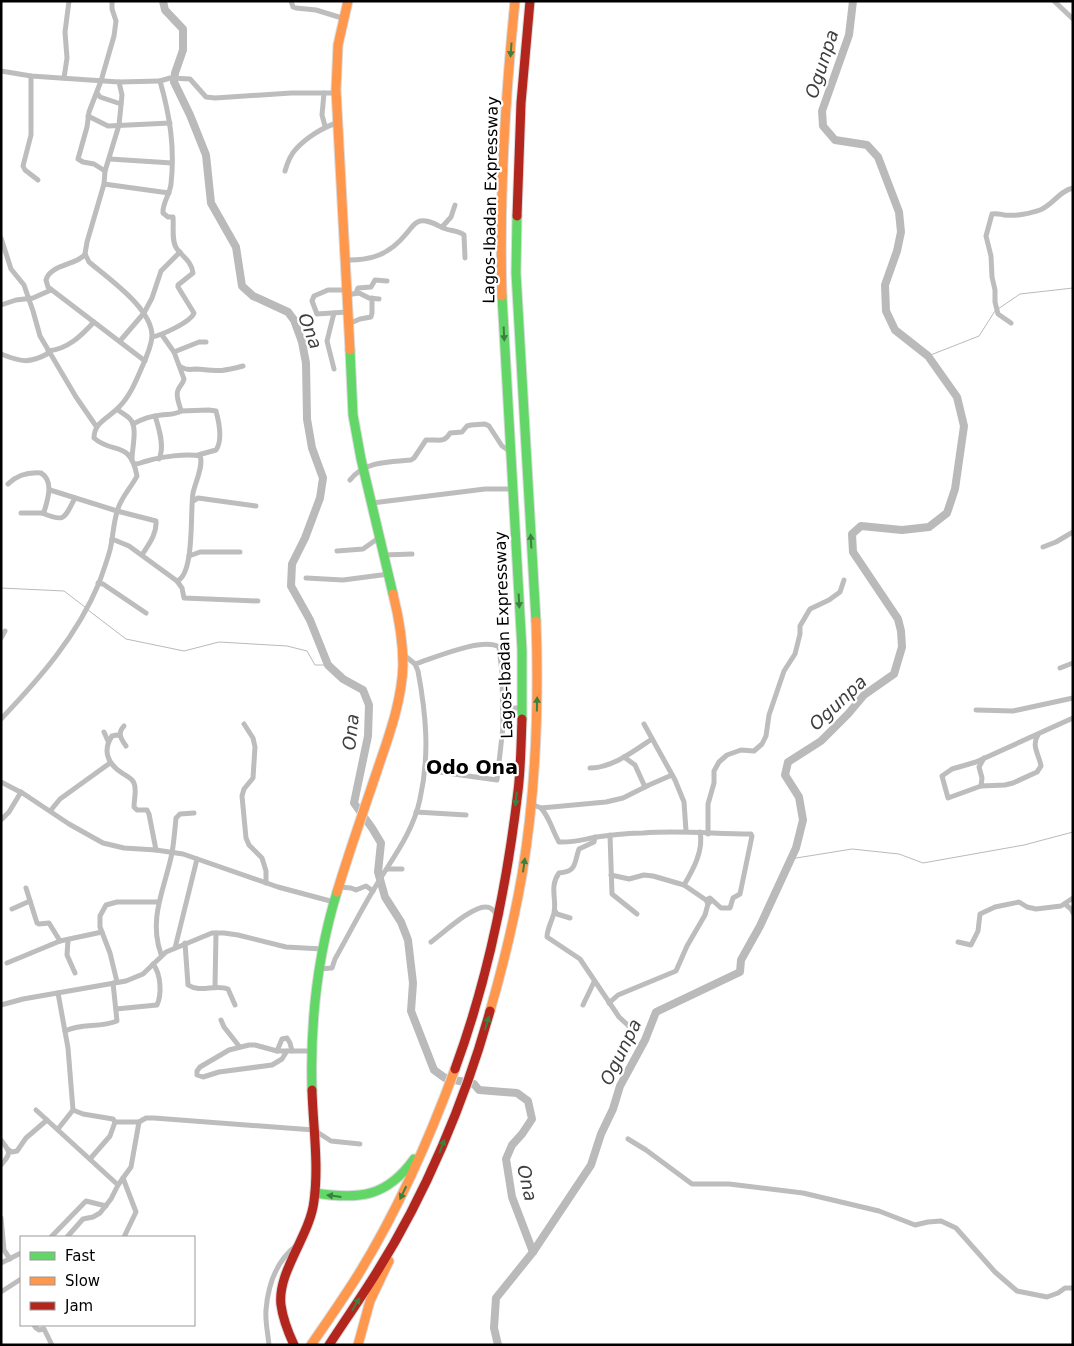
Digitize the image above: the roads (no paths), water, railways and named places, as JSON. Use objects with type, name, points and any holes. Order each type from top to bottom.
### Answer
[{"type":"highway","points":[[293,1342],[282,1315],[280,1293],[283,1279],[311,1215],[315,1193],[316,1167],[311,1051],[318,969],[338,887],[398,707],[404,655],[401,628],[363,468],[353,415],[347,312],[349,293],[344,260],[336,92],[337,50],[342,18],[348,1]]},
{"type":"highway","name":"Lagos-Ibadan Expressway","points":[[311,1345],[330,1319],[377,1242],[419,1159],[450,1084],[482,985],[499,919],[514,827],[521,745],[521,636],[501,253],[507,100],[515,1]]},
{"type":"highway","name":"Lagos-Ibadan Expressway","points":[[329,1345],[351,1313],[416,1205],[435,1163],[464,1092],[487,1024],[512,930],[522,879],[536,742],[537,666],[516,274],[520,133],[530,1]]},
{"type":"highway","points":[[315,1193],[351,1198],[368,1195],[388,1186],[406,1170],[434,1122]]},
{"type":"highway","points":[[358,1345],[362,1323],[375,1288],[405,1232],[416,1205]]},
{"type":"street","points":[[64,78],[67,58],[65,32],[69,1]]},
{"type":"street","points":[[105,171],[94,164],[78,159],[87,127],[88,116],[102,81],[111,49],[116,21],[112,9],[112,1]]},
{"type":"street","points":[[291,1],[293,7],[296,8],[316,10],[342,18]]},
{"type":"street","points":[[1054,1],[1073,19]]},
{"type":"street","points":[[1,71],[31,76],[119,82],[160,82],[170,78],[190,79],[206,97],[215,98],[336,92]]},
{"type":"street","points":[[31,76],[31,135],[23,166],[24,170],[38,180]]},
{"type":"street","points":[[119,82],[122,95],[118,125],[85,254],[80,260],[68,262],[48,274],[46,280],[51,290],[145,361]]},
{"type":"street","points":[[152,337],[162,335],[194,313],[178,287],[178,284],[193,273],[192,268],[176,248],[172,217],[163,214],[162,209],[169,193],[172,134],[169,114],[160,82]]},
{"type":"street","points":[[97,93],[100,97],[121,104]]},
{"type":"street","points":[[324,93],[322,115],[325,126]]},
{"type":"street","points":[[88,116],[108,126],[170,124]]},
{"type":"street","points":[[285,171],[288,161],[295,150],[325,126],[337,123]]},
{"type":"street","points":[[110,159],[172,163]]},
{"type":"street","points":[[104,184],[169,193]]},
{"type":"street","points":[[1011,323],[998,314],[995,302],[991,256],[986,236],[992,214],[1023,214],[1039,211],[1047,207],[1065,190],[1073,188]]},
{"type":"street","points":[[442,227],[451,217],[455,205]]},
{"type":"street","points":[[344,260],[368,260],[379,255],[406,236],[413,225],[419,221],[426,220],[464,235],[465,258]]},
{"type":"street","points":[[1,238],[11,269],[24,285],[28,300],[34,311],[40,336],[48,352],[96,426]]},
{"type":"street","points":[[120,341],[144,313],[152,298],[161,271],[180,252]]},
{"type":"street","points":[[85,254],[89,262],[137,304],[144,313],[152,337],[145,361],[135,383],[117,409],[96,426],[94,431],[94,438],[100,443],[123,450],[134,462]]},
{"type":"street","points":[[349,293],[358,288],[371,287],[376,280],[387,280]]},
{"type":"street","points":[[1,306],[16,300],[28,300],[51,290]]},
{"type":"street","points":[[347,312],[317,314],[312,301],[314,296],[328,290],[380,299]]},
{"type":"street","points":[[348,324],[371,317],[372,298]]},
{"type":"street","points":[[334,313],[327,341],[334,369]]},
{"type":"street","points":[[1,354],[29,362],[39,359],[48,352],[64,348],[79,338],[94,322]]},
{"type":"street","points":[[162,335],[174,352],[181,367],[184,382],[178,388],[176,396],[181,411]]},
{"type":"street","points":[[174,352],[199,342],[206,342]]},
{"type":"street","points":[[181,367],[185,370],[195,369],[216,372],[243,366]]},
{"type":"street","points":[[1,719],[46,671],[56,657],[86,609],[98,583],[112,540],[117,511],[137,476],[132,445],[135,433],[133,424],[129,417],[117,409]]},
{"type":"street","points":[[133,424],[155,416],[178,414],[181,411],[209,410],[216,411],[219,432],[219,445],[216,450],[196,456],[134,462]]},
{"type":"street","points":[[155,416],[162,450],[159,459]]},
{"type":"street","points":[[350,480],[354,474],[363,468],[378,463],[410,460],[414,458],[426,440],[442,441],[450,433],[462,432],[467,426],[485,424],[489,426],[502,446],[511,452]]},
{"type":"street","points":[[177,581],[181,579],[189,556],[193,501],[197,475],[202,464],[202,459],[196,456]]},
{"type":"street","points":[[8,484],[12,479],[23,474],[41,473],[47,479],[50,490],[42,513]]},
{"type":"street","points":[[372,503],[485,489],[513,489]]},
{"type":"street","points":[[50,490],[156,521],[157,528],[154,536],[142,555]]},
{"type":"street","points":[[21,513],[42,513],[57,518],[63,517],[67,514],[75,498]]},
{"type":"street","points":[[193,501],[198,498],[256,506]]},
{"type":"street","points":[[113,532],[120,542]]},
{"type":"street","points":[[1043,548],[1073,532]]},
{"type":"street","points":[[337,552],[363,549],[380,537]]},
{"type":"street","points":[[112,540],[120,542],[142,555],[177,581],[182,588],[184,598],[258,601]]},
{"type":"street","points":[[189,556],[200,552],[240,552]]},
{"type":"street","points":[[384,555],[412,554]]},
{"type":"street","points":[[306,578],[343,580],[389,574]]},
{"type":"street","points":[[708,834],[708,804],[714,783],[714,771],[718,762],[727,755],[741,750],[754,751],[762,744],[766,736],[769,716],[784,671],[795,654],[800,626],[810,609],[829,600],[840,592],[844,580]]},
{"type":"street","points":[[98,583],[103,584],[146,613]]},
{"type":"street","points":[[1,638],[5,631]]},
{"type":"street","points":[[415,664],[473,645],[496,645],[499,647],[503,728],[497,780],[432,770],[425,767]]},
{"type":"street","points":[[318,969],[332,968],[335,959],[373,891],[406,839],[420,799],[427,753],[426,719],[418,671],[415,664],[404,655]]},
{"type":"street","points":[[1060,668],[1073,664]]},
{"type":"street","points":[[976,710],[1013,711],[1073,698]]},
{"type":"street","points":[[503,708],[522,708]]},
{"type":"street","points":[[1038,735],[1034,741],[1040,762],[1040,769],[1037,772],[1005,785],[981,786],[948,798],[942,776],[952,769],[984,758],[1073,718]]},
{"type":"street","points":[[244,724],[253,738],[255,747],[253,778],[244,789],[242,796],[246,838],[249,845],[262,858],[266,871],[266,883]]},
{"type":"street","points":[[644,724],[672,775],[684,802],[686,831]]},
{"type":"street","points":[[124,726],[121,729],[120,736],[126,746]]},
{"type":"street","points":[[104,732],[108,742]]},
{"type":"street","points":[[120,736],[112,736],[108,742],[106,752],[110,763],[136,785],[134,807],[137,810],[147,810],[156,850]]},
{"type":"street","points":[[590,768],[601,768],[624,758],[652,738]]},
{"type":"street","points":[[624,758],[634,765],[645,787]]},
{"type":"street","points":[[981,786],[980,767],[984,758]]},
{"type":"street","points":[[51,810],[60,799],[110,763]]},
{"type":"street","points":[[541,808],[606,802],[623,798],[672,775]]},
{"type":"street","points":[[1,782],[104,843],[124,848],[172,852],[266,883],[334,902]]},
{"type":"street","points":[[1,820],[9,812],[20,792]]},
{"type":"street","points":[[531,804],[541,808],[548,815],[559,842],[566,843],[596,837],[686,831],[708,834],[750,834],[752,836],[740,894],[733,898],[730,908],[721,908],[684,885],[653,876],[638,876],[629,880],[611,875]]},
{"type":"street","points":[[416,812],[466,815]]},
{"type":"street","points":[[162,954],[159,948],[156,917],[158,902],[172,852],[177,815],[194,813]]},
{"type":"street","points":[[684,885],[701,849],[700,832]]},
{"type":"street","points":[[610,836],[612,894],[637,914]]},
{"type":"street","points":[[596,837],[594,842],[579,849],[575,865],[572,869],[568,872],[559,873],[555,878],[553,892],[554,911],[547,937],[580,959],[619,1017],[632,1029]]},
{"type":"street","points":[[175,948],[197,859]]},
{"type":"street","points":[[385,871],[402,869]]},
{"type":"street","points":[[338,887],[356,890],[366,886],[373,891]]},
{"type":"street","points":[[26,888],[37,923],[50,923],[60,942]]},
{"type":"street","points":[[958,942],[971,945],[978,931],[980,914],[995,907],[1019,902],[1027,907],[1043,909],[1062,906],[1073,898]]},
{"type":"street","points":[[12,909],[30,901]]},
{"type":"street","points":[[65,1031],[73,1027],[99,1026],[117,1022],[115,982],[110,953],[100,927],[100,916],[106,905],[117,902],[158,902]]},
{"type":"street","points":[[609,1003],[618,995],[676,971],[710,902]]},
{"type":"street","points":[[1065,904],[1073,913]]},
{"type":"street","points":[[431,942],[475,909],[485,906],[494,911],[499,919]]},
{"type":"street","points":[[554,911],[557,914],[570,918]]},
{"type":"street","points":[[8,963],[60,942],[102,932]]},
{"type":"street","points":[[215,987],[216,933]]},
{"type":"street","points":[[2,1003],[135,978],[143,974],[162,954],[204,935],[216,933],[238,935],[286,946],[323,949]]},
{"type":"street","points":[[68,940],[67,955],[75,973]]},
{"type":"street","points":[[185,943],[188,985],[196,988],[222,987],[228,989],[234,1004]]},
{"type":"street","points":[[116,1009],[157,1005],[160,983],[153,964]]},
{"type":"street","points":[[583,1005],[594,982]]},
{"type":"street","points":[[58,993],[72,1079],[73,1110],[58,1129]]},
{"type":"street","points":[[221,1020],[224,1027],[239,1046]]},
{"type":"street","points":[[277,1050],[282,1039],[287,1038],[290,1043],[289,1052],[272,1065],[219,1072],[203,1077],[197,1075],[200,1067],[239,1046],[255,1045],[277,1050],[289,1052],[311,1051]]},
{"type":"street","points":[[216,1059],[219,1072]]},
{"type":"street","points":[[36,1110],[118,1185]]},
{"type":"street","points":[[73,1110],[83,1114],[112,1119],[115,1122],[139,1122],[146,1118],[154,1118],[314,1130],[331,1141],[360,1144]]},
{"type":"street","points":[[8,1150],[12,1152],[17,1151],[26,1138],[47,1120]]},
{"type":"street","points":[[90,1159],[110,1136],[115,1122]]},
{"type":"street","points":[[69,1236],[83,1219],[94,1217],[106,1206],[132,1161],[139,1122]]},
{"type":"street","points":[[628,1139],[692,1184],[729,1184],[803,1193],[879,1211],[915,1225],[941,1221],[956,1228],[995,1272],[1017,1290],[1047,1297],[1065,1288],[1073,1288]]},
{"type":"street","points":[[1,1140],[8,1150],[8,1157],[1,1165]]},
{"type":"street","points":[[123,1178],[136,1212],[124,1236]]},
{"type":"street","points":[[52,1236],[86,1201],[106,1206]]},
{"type":"street","points":[[1,1218],[4,1250],[10,1259]]},
{"type":"street","points":[[269,1345],[266,1311],[273,1279],[280,1263],[299,1244]]},
{"type":"street","points":[[1,1263],[20,1254]]},
{"type":"street","points":[[1,1292],[19,1280]]},
{"type":"street","points":[[35,1326],[39,1330],[45,1327],[52,1345]]},
{"type":"waterway","name":"Ona","points":[[163,1],[165,10],[183,29],[183,50],[174,82],[206,155],[211,203],[236,247],[242,286],[253,296],[288,312],[294,320],[302,342],[306,363],[307,419],[312,448],[323,478],[320,498],[305,538],[292,564],[291,586],[310,620],[328,665],[343,679],[363,690],[369,705],[368,736],[354,803],[381,843],[378,872],[385,897],[401,922],[408,940],[413,983],[411,1011],[434,1070],[445,1078],[474,1084],[479,1090],[517,1093],[528,1101],[532,1119],[512,1145],[506,1159],[512,1197],[533,1252]]},
{"type":"waterway","name":"Ogunpa","points":[[498,1345],[494,1328],[496,1298],[533,1252],[591,1165],[620,1086],[645,1040],[656,1012],[740,972],[741,960],[760,926],[796,848],[803,820],[799,797],[785,775],[788,762],[821,741],[864,695],[894,674],[902,647],[898,619],[853,552],[852,534],[861,526],[902,530],[929,527],[947,513],[955,489],[964,426],[957,397],[928,356],[895,330],[886,311],[885,285],[897,251],[901,232],[899,212],[878,157],[867,145],[835,140],[823,126],[822,111],[849,35],[853,1]]},
{"type":"waterway","points":[[998,309],[1020,294],[1073,288]]},
{"type":"waterway","points":[[928,356],[979,336],[995,311]]},
{"type":"waterway","points":[[1,588],[64,591],[85,607]]},
{"type":"waterway","points":[[88,610],[126,639],[184,651],[219,642],[287,646],[307,651],[315,665],[328,665]]},
{"type":"waterway","points":[[790,859],[852,849],[899,854],[923,863],[1024,845],[1073,832]]},
{"type":"district","name":"Odo Ona","points":[[472,767]]}]
